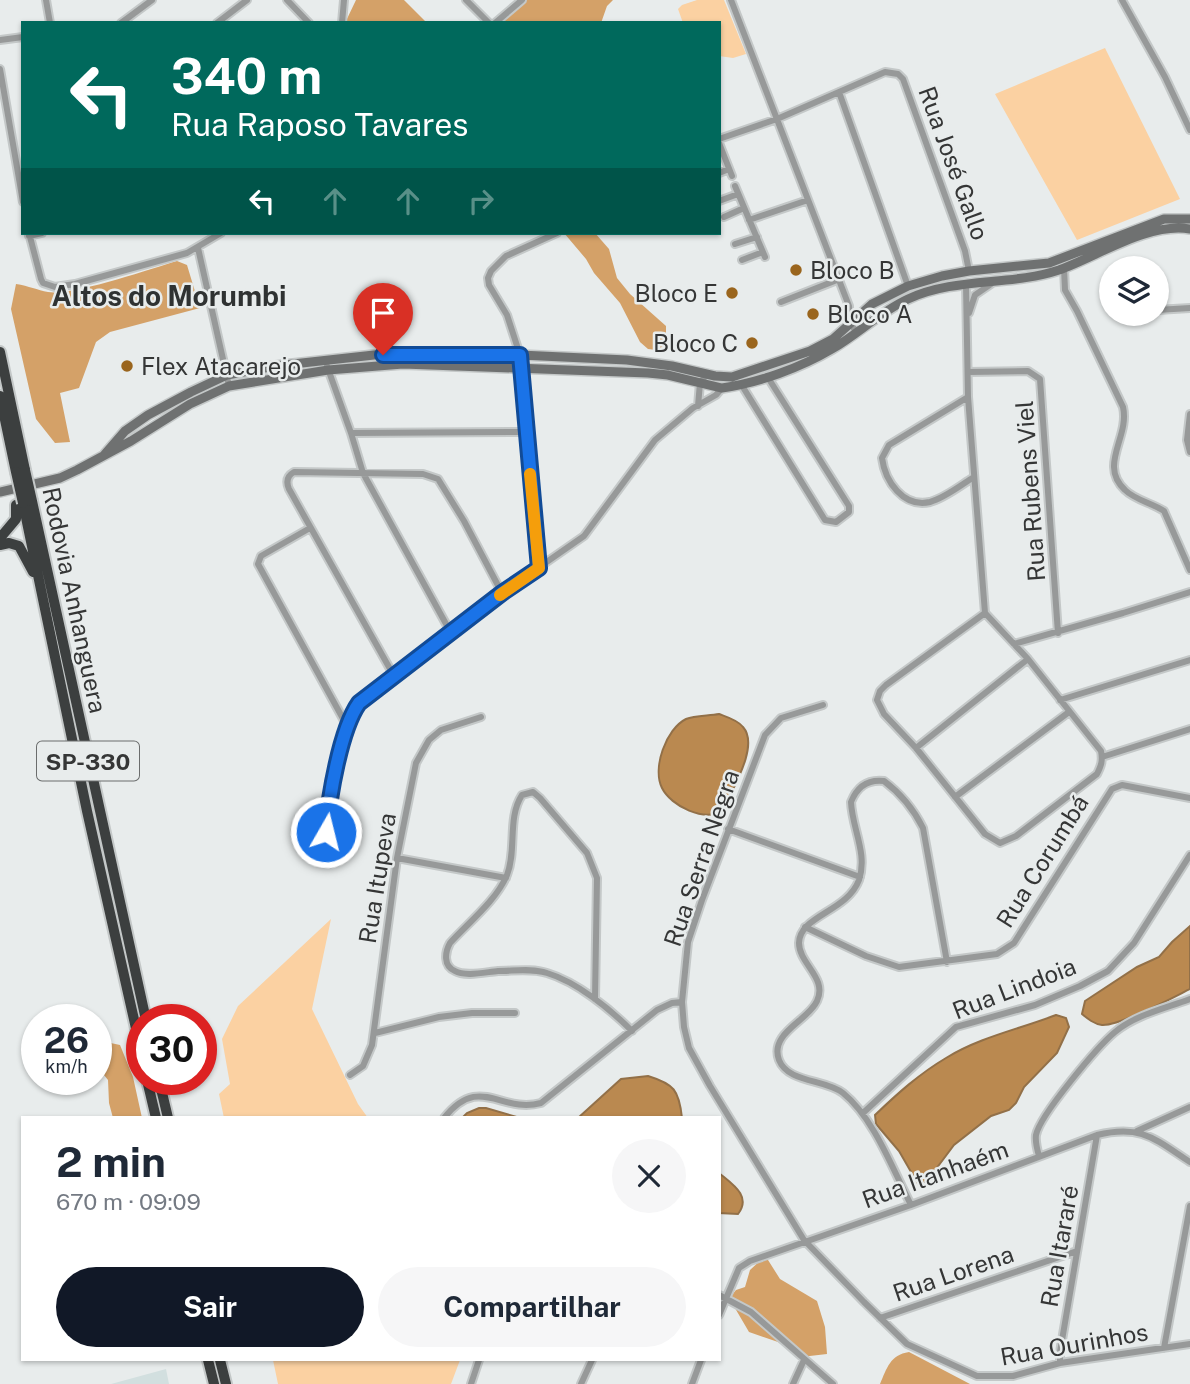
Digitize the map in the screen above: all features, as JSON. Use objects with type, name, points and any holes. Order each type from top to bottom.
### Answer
[{"type":"highway","name":"Rodovia Anhanguera","points":[[0,352],[17,473]]},
{"type":"highway","name":"Rodovia Anhanguera","points":[[0,396],[142,1004]]},
{"type":"highway","points":[[0,426],[17,473],[24,503],[16,519],[0,538]]},
{"type":"highway","name":"Rodovia Anhanguera","points":[[24,503],[87,811],[131,1004]]},
{"type":"highway","points":[[0,545],[13,543],[22,549],[45,604]]},
{"type":"highway","points":[[151,1095],[156,1116]]},
{"type":"highway","points":[[163,1095],[168,1116]]},
{"type":"highway","points":[[208,1361],[214,1384]]},
{"type":"highway","points":[[220,1361],[226,1384]]},
{"type":"main road","points":[[0,492],[60,478],[131,441],[190,404],[229,386],[383,355],[520,355],[627,360],[732,377],[790,358],[832,339],[872,304],[908,286],[969,271],[1049,263],[1150,223],[1164,219],[1189,221]]},
{"type":"main road","points":[[105,454],[125,431],[148,415],[226,375],[275,366],[429,364],[648,373],[722,388],[741,384],[814,359],[917,295],[966,284],[1042,274],[1064,268],[1129,240],[1189,221]]},
{"type":"street","points":[[46,0],[50,21]]},
{"type":"street","points":[[124,21],[152,0]]},
{"type":"street","points":[[221,21],[247,0]]},
{"type":"street","points":[[287,0],[306,21]]},
{"type":"street","points":[[342,21],[344,0]]},
{"type":"street","points":[[466,0],[487,21]]},
{"type":"street","points":[[497,21],[522,0]]},
{"type":"street","points":[[731,0],[849,306],[850,322],[856,332]]},
{"type":"street","points":[[1122,0],[1165,77],[1190,130]]},
{"type":"street","points":[[0,40],[21,37]]},
{"type":"street","points":[[0,69],[21,182]]},
{"type":"street","name":"Rua José Gallo","points":[[721,140],[885,72],[892,72],[904,79],[965,251],[969,271]]},
{"type":"street","points":[[839,92],[908,286]]},
{"type":"street","points":[[721,154],[730,172],[721,173]]},
{"type":"street","points":[[721,200],[736,190],[764,254],[743,260]]},
{"type":"street","points":[[749,220],[808,200]]},
{"type":"street","points":[[724,217],[744,208]]},
{"type":"street","points":[[29,235],[41,279],[48,285],[60,287],[198,248],[217,235]]},
{"type":"street","points":[[539,568],[520,355],[507,315],[489,285],[488,278],[491,271],[506,256],[553,235]]},
{"type":"street","points":[[734,244],[757,237]]},
{"type":"street","points":[[198,248],[229,386]]},
{"type":"street","points":[[1064,268],[1065,290],[1123,407],[1126,419],[1113,458],[1115,479],[1127,493],[1164,511],[1190,570]]},
{"type":"street","points":[[781,302],[838,280]]},
{"type":"street","points":[[967,328],[975,295],[995,280]]},
{"type":"street","points":[[966,284],[968,397],[985,613],[1028,659],[1060,700],[1101,754],[1102,765],[1097,774],[1016,836],[1000,843],[985,834],[916,748],[878,706],[878,695],[886,685],[985,613]]},
{"type":"street","points":[[849,306],[862,312],[870,322]]},
{"type":"street","points":[[1169,309],[1190,308]]},
{"type":"street","points":[[326,365],[363,473],[451,633]]},
{"type":"street","name":"Rua Rubens Viel","points":[[968,372],[1028,372],[1040,379],[1058,632]]},
{"type":"street","points":[[698,405],[700,383],[707,374]]},
{"type":"street","points":[[741,384],[825,520],[836,522],[849,512],[849,506],[767,376]]},
{"type":"street","points":[[326,832],[327,814],[347,726],[359,703],[502,593],[584,536],[655,440],[722,388]]},
{"type":"street","points":[[699,395],[708,401]]},
{"type":"street","points":[[968,397],[890,445],[881,458],[883,468],[898,493],[924,503],[933,501],[974,477]]},
{"type":"street","points":[[1190,414],[1190,452]]},
{"type":"street","points":[[351,433],[526,432]]},
{"type":"street","points":[[394,676],[289,489],[287,483],[290,475],[294,472],[423,474],[438,479],[458,510],[502,593]]},
{"type":"street","points":[[310,528],[261,556],[258,564],[347,726]]},
{"type":"street","points":[[1014,644],[1190,592]]},
{"type":"street","points":[[916,748],[1028,659]]},
{"type":"street","points":[[1060,700],[1190,660]]},
{"type":"street","name":"Rua Serra Negra","points":[[804,1240],[689,1048],[682,1002],[688,942],[765,735],[781,718],[823,705]]},
{"type":"street","points":[[955,797],[1069,712]]},
{"type":"street","name":"Rua Itupeva","points":[[350,1075],[363,1066],[375,1033],[397,858],[416,763],[421,750],[442,730],[481,717]]},
{"type":"street","points":[[1101,754],[1190,729]]},
{"type":"street","points":[[911,1205],[863,1113],[842,1092],[829,1085],[791,1074],[777,1055],[781,1039],[818,999],[819,982],[800,951],[799,942],[805,928],[852,895],[860,877],[862,855],[851,802],[860,787],[876,780],[884,781],[918,817],[923,828],[947,962]]},
{"type":"street","name":"Rua Corumbá","points":[[805,928],[887,965],[899,967],[997,954],[1014,943],[1112,789],[1122,785],[1190,798]]},
{"type":"street","points":[[595,999],[595,936],[599,896],[597,878],[587,853],[548,806],[533,792],[522,795],[516,804],[510,865],[506,878],[447,949],[446,961],[450,968],[460,973],[547,973],[595,999],[615,1013],[632,1031]]},
{"type":"street","points":[[728,829],[860,877]]},
{"type":"street","name":"Rua Lindoia","points":[[863,1113],[956,1027],[1035,1005],[1108,971],[1134,943],[1190,855]]},
{"type":"street","points":[[397,858],[506,878]]},
{"type":"street","points":[[1039,1156],[1036,1143],[1038,1128],[1063,1091],[1115,1032],[1190,999]]},
{"type":"street","points":[[446,1116],[465,1099],[477,1096],[490,1096],[527,1107],[541,1103],[657,1010],[682,1002]]},
{"type":"street","points":[[375,1033],[439,1017],[472,1013],[515,1013]]},
{"type":"street","points":[[1137,1131],[1190,1107]]},
{"type":"street","name":"Rua Itanhaém","points":[[723,1296],[742,1265],[804,1240],[911,1205],[1097,1135],[1125,1129],[1137,1131]]},
{"type":"street","points":[[1137,1131],[1190,1162]]},
{"type":"street","name":"Rua Itararé","points":[[1060,1363],[1097,1135]]},
{"type":"street","points":[[1164,1348],[1190,1206]]},
{"type":"street","name":"Rua Ourinhos","points":[[804,1240],[907,1343],[977,1376],[1013,1376],[1060,1363],[1190,1344]]},
{"type":"street","name":"Rua Lorena","points":[[880,1318],[1077,1251]]},
{"type":"street","points":[[723,1296],[751,1312],[833,1384]]},
{"type":"street","points":[[793,1384],[804,1360]]},
{"type":"street","points":[[471,1384],[479,1361]]},
{"type":"street","points":[[581,1384],[592,1361]]},
{"type":"street","points":[[692,1384],[701,1361]]},
{"type":"shaded area","points":[[356,0],[404,0],[425,21],[346,21]]},
{"type":"shaded area","points":[[520,0],[613,0],[607,6],[602,21],[498,21]]},
{"type":"shaded area","points":[[697,0],[724,0],[746,54],[733,58],[721,56],[721,21],[682,21],[678,9]]},
{"type":"shaded area","points":[[1105,48],[1180,199],[1077,240],[995,94]]},
{"type":"shaded area","points":[[566,235],[597,235],[609,249],[617,278],[630,294],[666,326],[666,341],[662,347],[656,350],[648,349],[640,342],[620,303],[594,273]]},
{"type":"shaded area","points":[[177,261],[187,265],[200,308],[110,332],[96,342],[79,388],[60,393],[70,442],[55,443],[36,419],[11,309],[16,284],[48,292],[75,290]]},
{"type":"shaded area","points":[[719,714],[743,727],[748,745],[742,768],[723,810],[707,815],[689,811],[666,795],[659,780],[660,760],[667,740],[679,724],[690,718]]},
{"type":"shaded area","points":[[331,919],[312,1009],[358,1104],[367,1116],[224,1116],[219,1094],[230,1084],[222,1039],[238,1006]]},
{"type":"shaded area","points":[[1190,926],[1190,989],[1146,1011],[1110,1024],[1096,1024],[1082,1014],[1085,1001],[1137,967],[1159,957]]},
{"type":"shaded area","points":[[1056,1015],[1066,1018],[1069,1027],[1057,1053],[1024,1087],[1009,1110],[991,1116],[954,1145],[927,1181],[918,1184],[899,1151],[876,1124],[875,1115],[917,1078],[959,1051]]},
{"type":"shaded area","points":[[112,1043],[120,1045],[126,1060],[126,1095],[137,1095],[142,1116],[112,1116],[109,1095],[112,1095]]},
{"type":"shaded area","points":[[648,1076],[669,1085],[677,1095],[682,1116],[580,1116],[621,1079]]},
{"type":"shaded area","points":[[486,1108],[513,1116],[464,1116]]},
{"type":"shaded area","points":[[721,1175],[742,1196],[742,1208],[738,1214],[721,1213]]},
{"type":"shaded area","points":[[762,1259],[768,1260],[780,1279],[817,1301],[825,1327],[827,1354],[801,1357],[778,1342],[749,1332],[732,1303],[732,1295],[736,1290],[745,1287],[750,1270]]},
{"type":"shaded area","points":[[909,1352],[970,1384],[880,1384],[893,1359]]},
{"type":"shaded area","points":[[273,1361],[460,1361],[451,1384],[278,1384]]},
{"type":"shaded area","points":[[166,1369],[169,1384],[111,1384]]},
{"type":"slow traffic","points":[[500,595],[539,568],[530,474]]},
{"type":"place","name":"Bloco B","points":[[796,270]]},
{"type":"place","name":"Bloco E","points":[[732,293]]},
{"type":"place","name":"Bloco A","points":[[813,314]]},
{"type":"place","name":"Bloco C","points":[[752,343]]},
{"type":"place","name":"Flex Atacarejo","points":[[127,366]]},
{"type":"district","name":"Altos do Morumbi","points":[[169,295]]},
{"type":"route","points":[[326,832],[327,814],[345,734],[352,713],[359,703],[502,593],[539,568],[520,355],[383,355]]}]
